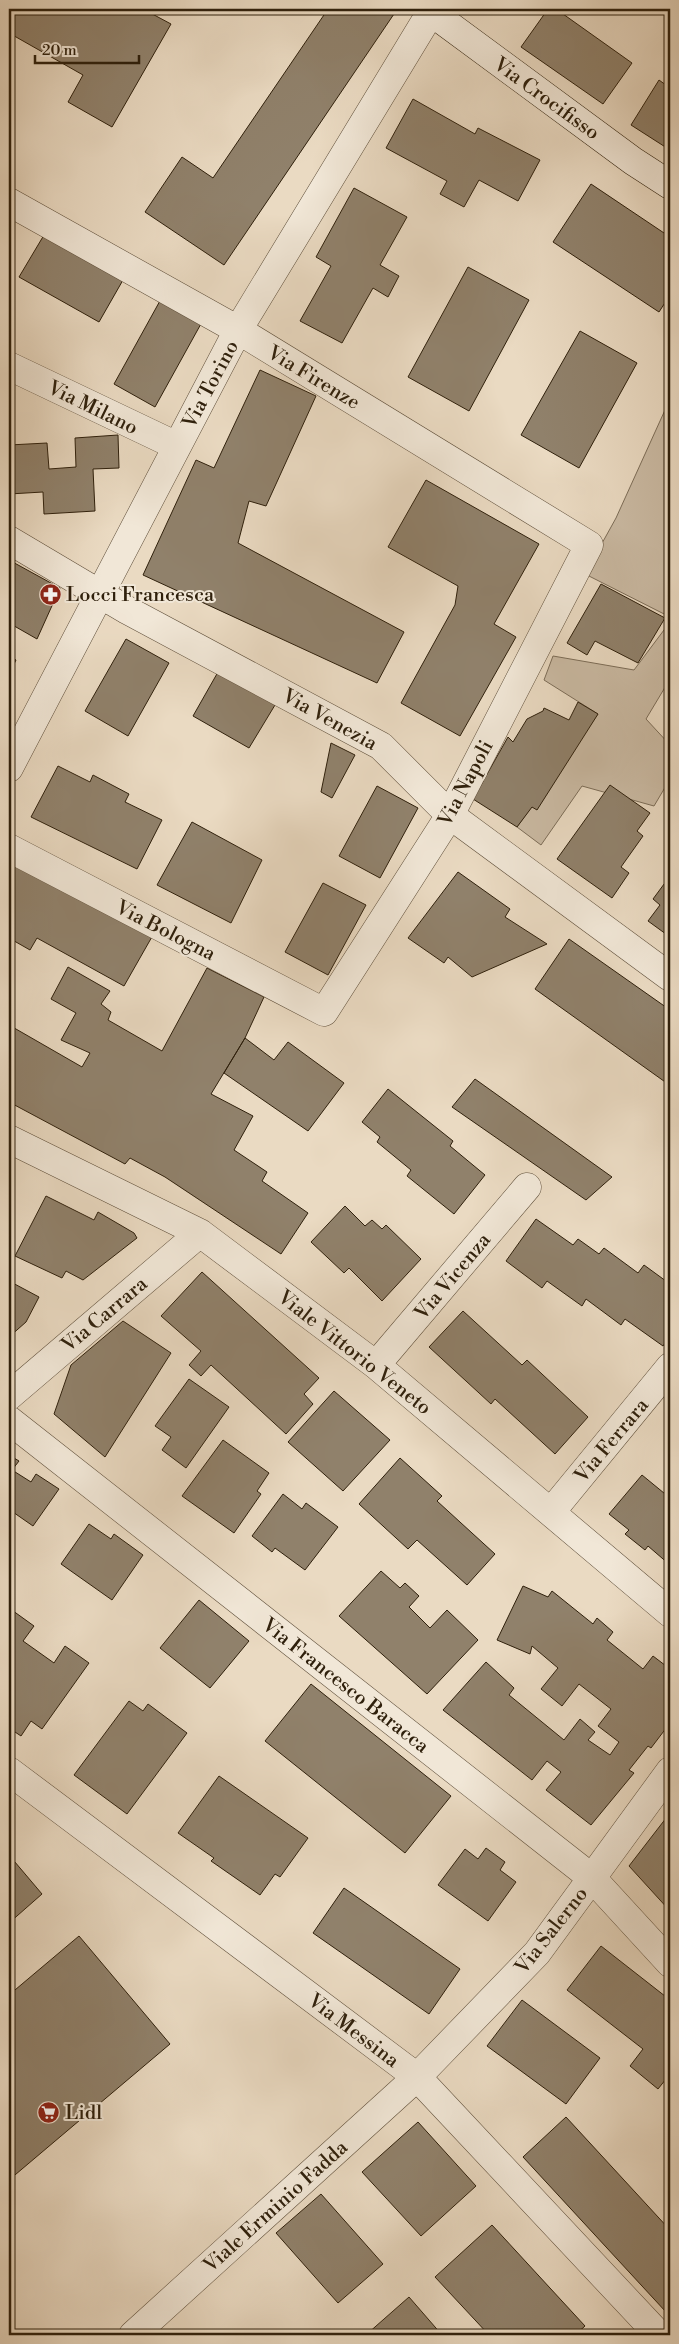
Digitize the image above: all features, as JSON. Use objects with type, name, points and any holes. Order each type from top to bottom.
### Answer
[{"type":"street","name":"Via Crocifisso","points":[[429,10],[633,161],[670,185]]},
{"type":"street","name":"Via Torino","points":[[9,768],[238,330],[429,10]]},
{"type":"street","name":"Via Firenze","points":[[9,202],[238,330],[589,545]]},
{"type":"street","name":"Via Milano","points":[[9,366],[177,446]]},
{"type":"street","name":"Via Venezia","points":[[9,540],[126,610],[381,746],[450,815],[670,977]]},
{"type":"street","name":"Via Napoli","points":[[324,1012],[450,815],[589,545]]},
{"type":"street","name":"Via Bologna","points":[[9,848],[324,1012]]},
{"type":"street","name":"Viale Vittorio Veneto","points":[[9,1139],[200,1233],[376,1365],[670,1613]]},
{"type":"street","name":"Via Vicenza","points":[[376,1365],[527,1187]]},
{"type":"street","name":"Via Carrara","points":[[9,1396],[200,1233]]},
{"type":"street","name":"Via Ferrara","points":[[551,1512],[670,1367]]},
{"type":"street","name":"Via Francesco Baracca","points":[[9,1420],[592,1878],[670,1963]]},
{"type":"street","name":"Via Salerno","points":[[417,2077],[537,1953],[670,1771]]},
{"type":"street","name":"Via Messina","points":[[12,1778],[417,2077],[659,2335]]},
{"type":"street","name":"Viale Erminio Fadda","points":[[133,2335],[417,2077]]},
{"type":"shaded area","points":[[670,399],[670,617],[585,574],[616,518]]},
{"type":"shaded area","points":[[670,622],[670,679],[646,719],[670,745],[670,779],[654,806],[582,786],[541,845],[517,827],[598,714],[544,680],[553,656],[634,670]]},
{"type":"building","points":[[13,9],[143,9],[171,24],[112,127],[68,102],[83,75],[9,33],[9,16]]},
{"type":"building","points":[[328,9],[392,9],[396,11],[224,265],[145,212],[182,157],[213,178]]},
{"type":"building","points":[[548,9],[556,9],[632,63],[603,104],[521,47]]},
{"type":"building","points":[[659,80],[670,88],[670,150],[631,125]]},
{"type":"building","points":[[413,99],[475,134],[478,128],[540,160],[518,201],[479,180],[464,207],[440,194],[447,181],[386,148]]},
{"type":"building","points":[[591,184],[670,237],[670,295],[659,312],[553,242]]},
{"type":"building","points":[[354,188],[407,217],[380,265],[399,276],[388,297],[373,288],[342,343],[300,321],[331,266],[316,257]]},
{"type":"building","points":[[44,235],[123,280],[99,322],[19,277]]},
{"type":"building","points":[[468,267],[529,300],[469,411],[408,377]]},
{"type":"building","points":[[161,299],[202,322],[155,407],[114,384]]},
{"type":"building","points":[[580,331],[637,363],[579,468],[521,435]]},
{"type":"building","points":[[260,370],[316,396],[266,506],[249,501],[238,543],[404,632],[377,683],[143,575],[196,460],[214,468]]},
{"type":"building","points":[[118,435],[119,468],[93,469],[95,511],[44,514],[43,492],[9,494],[9,445],[47,443],[49,469],[76,467],[75,438]]},
{"type":"building","points":[[426,480],[539,544],[494,624],[516,637],[460,736],[401,703],[455,605],[458,586],[388,547]]},
{"type":"building","points":[[9,560],[60,588],[37,639],[9,623]]},
{"type":"building","points":[[601,584],[665,618],[638,663],[595,641],[587,655],[567,643]]},
{"type":"building","points":[[126,639],[169,663],[128,736],[85,711]]},
{"type":"building","points":[[9,656],[16,660],[9,674]]},
{"type":"building","points":[[218,672],[275,705],[249,748],[193,716]]},
{"type":"building","points":[[578,702],[598,714],[537,810],[532,807],[517,827],[473,799],[508,737],[513,742],[527,719],[543,711],[544,708],[569,720]]},
{"type":"building","points":[[331,743],[355,755],[332,798],[321,792]]},
{"type":"building","points":[[58,766],[90,782],[93,775],[129,794],[125,802],[162,820],[137,869],[31,817]]},
{"type":"building","points":[[610,785],[650,813],[637,831],[643,836],[621,867],[629,873],[612,898],[557,859]]},
{"type":"building","points":[[377,786],[418,808],[380,878],[339,856]]},
{"type":"building","points":[[192,822],[262,860],[231,923],[157,885]]},
{"type":"building","points":[[9,855],[153,935],[124,986],[37,938],[30,950],[9,938]]},
{"type":"building","points":[[458,872],[510,909],[505,917],[547,944],[472,977],[448,957],[444,963],[408,938]]},
{"type":"building","points":[[670,876],[670,937],[648,921],[660,905],[653,899]]},
{"type":"building","points":[[323,883],[366,905],[328,975],[285,952]]},
{"type":"building","points":[[569,939],[670,1010],[670,1081],[668,1084],[535,989]]},
{"type":"building","points":[[68,967],[110,991],[101,1004],[111,1012],[108,1020],[162,1051],[207,968],[264,997],[245,1038],[211,1094],[253,1116],[234,1150],[267,1172],[262,1181],[308,1213],[281,1254],[165,1177],[130,1158],[125,1164],[9,1102],[9,1025],[82,1067],[90,1053],[61,1040],[76,1013],[51,999]]},
{"type":"building","points":[[245,1038],[274,1060],[288,1042],[344,1083],[308,1131],[224,1073]]},
{"type":"building","points":[[475,1079],[612,1177],[586,1200],[452,1107]]},
{"type":"building","points":[[388,1089],[453,1141],[450,1146],[485,1175],[454,1214],[407,1176],[411,1170],[377,1142],[380,1137],[362,1122]]},
{"type":"building","points":[[46,1196],[94,1220],[98,1212],[134,1233],[137,1238],[83,1280],[66,1271],[62,1278],[15,1256]]},
{"type":"building","points":[[345,1206],[365,1226],[372,1220],[382,1229],[386,1225],[421,1259],[382,1301],[349,1268],[344,1273],[311,1242]]},
{"type":"building","points":[[536,1219],[573,1245],[578,1239],[599,1254],[604,1248],[638,1273],[644,1265],[670,1284],[670,1336],[663,1346],[625,1319],[621,1325],[586,1299],[582,1306],[547,1281],[542,1288],[506,1261]]},
{"type":"building","points":[[202,1272],[319,1378],[304,1394],[313,1404],[286,1434],[211,1365],[201,1376],[189,1365],[201,1351],[161,1316]]},
{"type":"building","points":[[9,1281],[39,1297],[26,1322],[9,1337]]},
{"type":"building","points":[[463,1311],[522,1365],[527,1360],[588,1417],[555,1454],[495,1399],[491,1404],[429,1347]]},
{"type":"building","points":[[123,1321],[171,1353],[105,1457],[54,1414],[71,1365]]},
{"type":"building","points":[[189,1379],[229,1407],[186,1468],[162,1450],[171,1437],[155,1426]]},
{"type":"building","points":[[334,1391],[390,1440],[343,1491],[288,1442]]},
{"type":"building","points":[[223,1440],[269,1473],[257,1491],[261,1494],[234,1533],[182,1496]]},
{"type":"building","points":[[9,1455],[19,1461],[12,1470],[31,1482],[36,1474],[59,1489],[33,1526],[10,1510],[9,1512]]},
{"type":"building","points":[[400,1458],[442,1496],[437,1501],[495,1554],[467,1585],[417,1540],[408,1549],[359,1504]]},
{"type":"building","points":[[642,1475],[670,1498],[670,1565],[648,1546],[645,1550],[625,1534],[629,1530],[609,1514]]},
{"type":"building","points":[[283,1494],[302,1509],[306,1503],[338,1527],[305,1570],[275,1548],[272,1552],[252,1536]]},
{"type":"building","points":[[89,1524],[111,1539],[114,1534],[143,1555],[112,1600],[61,1564]]},
{"type":"building","points":[[381,1571],[400,1588],[405,1583],[419,1596],[409,1607],[430,1628],[447,1610],[478,1640],[427,1694],[339,1616]]},
{"type":"building","points":[[523,1586],[548,1597],[552,1591],[593,1624],[597,1618],[613,1632],[607,1640],[643,1669],[653,1656],[670,1669],[670,1723],[651,1748],[648,1746],[629,1770],[634,1773],[591,1825],[546,1790],[561,1772],[547,1761],[532,1780],[443,1710],[486,1662],[514,1688],[509,1695],[564,1740],[580,1719],[595,1732],[588,1740],[610,1755],[619,1742],[598,1726],[611,1709],[579,1684],[562,1706],[541,1689],[558,1668],[532,1646],[530,1654],[497,1640]]},
{"type":"building","points":[[199,1600],[249,1641],[210,1688],[160,1648]]},
{"type":"building","points":[[9,1608],[34,1626],[23,1641],[54,1663],[65,1646],[89,1663],[42,1729],[31,1721],[21,1736],[9,1728]]},
{"type":"building","points":[[311,1684],[451,1796],[405,1853],[265,1741]]},
{"type":"building","points":[[129,1701],[143,1711],[148,1704],[187,1733],[127,1814],[74,1775]]},
{"type":"building","points":[[219,1776],[308,1838],[280,1877],[275,1874],[260,1895],[211,1861],[214,1858],[178,1833]]},
{"type":"building","points":[[670,1813],[670,1911],[629,1866]]},
{"type":"building","points":[[486,1848],[505,1862],[500,1870],[516,1882],[488,1921],[438,1885],[465,1849],[478,1859]]},
{"type":"building","points":[[9,1855],[42,1894],[9,1923]]},
{"type":"building","points":[[344,1888],[460,1969],[429,2014],[313,1933]]},
{"type":"building","name":"Lidl","points":[[79,1936],[170,2044],[9,2180],[9,1995]]},
{"type":"building","points":[[601,1946],[670,2000],[670,2074],[658,2089],[630,2066],[643,2049],[567,1990]]},
{"type":"building","points":[[522,2000],[600,2058],[566,2104],[487,2046]]},
{"type":"building","points":[[566,2117],[670,2230],[670,2307],[666,2312],[523,2157]]},
{"type":"building","points":[[418,2122],[476,2186],[421,2236],[362,2172]]},
{"type":"building","points":[[321,2194],[383,2264],[338,2303],[276,2233]]},
{"type":"building","points":[[492,2225],[585,2326],[575,2335],[489,2335],[435,2277]]},
{"type":"building","points":[[409,2297],[442,2335],[367,2334]]},
{"type":"place","name":"Locci Francesca","points":[[50,594]]},
{"type":"place","name":"Lidl","points":[[49,2112]]}]
